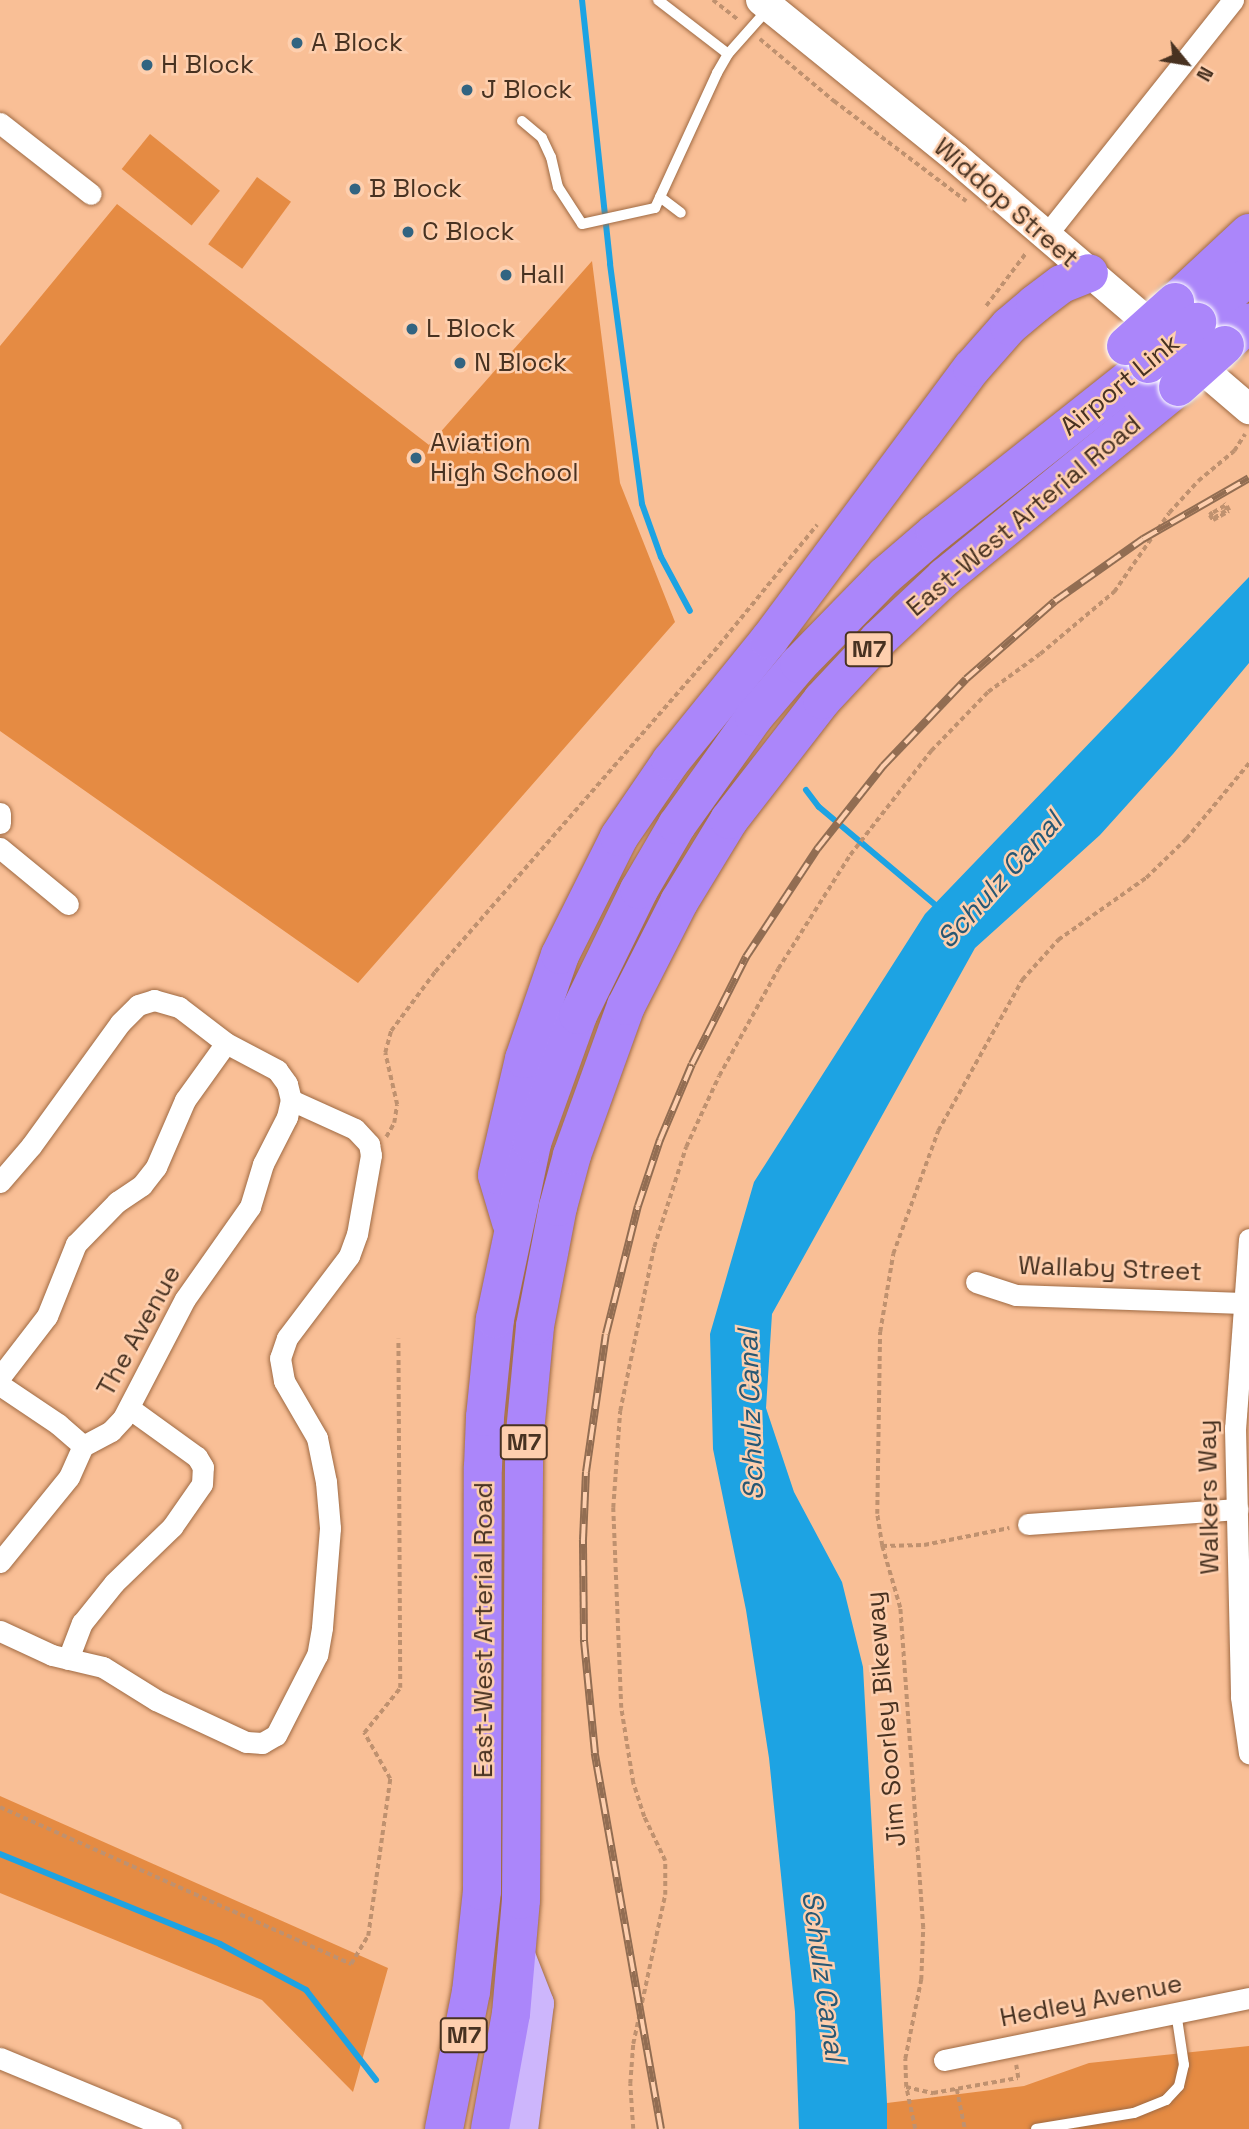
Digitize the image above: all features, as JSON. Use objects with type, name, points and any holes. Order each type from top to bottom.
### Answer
[{"type":"highway","points":[[1222,333],[1249,233]]},
{"type":"highway","points":[[513,1228],[497,1175],[524,1059],[560,955],[619,837],[670,761],[785,620],[972,368],[1009,326],[1035,304],[1062,284],[1088,273]]},
{"type":"highway","name":"Airport Link","points":[[989,491],[1137,355],[1222,333],[1249,276]]},
{"type":"highway","name":"East-West Arterial Road","points":[[490,2129],[506,2048],[517,1952],[522,1826],[524,1468],[535,1326],[558,1207],[584,1115],[626,1006],[679,902],[729,820],[822,700],[879,639],[945,577],[1175,397],[1222,333]]},
{"type":"highway","name":"East-West Arterial Road","points":[[444,2129],[464,2035],[478,1939],[484,1834],[485,1417],[495,1319],[533,1143],[578,1015],[620,925],[677,825],[754,718],[837,624],[885,576],[989,491]]},
{"type":"main road","name":"East-West Arterial Road","points":[[517,1952],[537,2003],[521,2129]]},
{"type":"street","points":[[1036,249],[1233,0]]},
{"type":"street","name":"Widdop Street","points":[[768,2],[1036,249],[1088,273],[1249,409]]},
{"type":"street","points":[[0,123],[91,194]]},
{"type":"street","points":[[0,813],[0,823]]},
{"type":"street","points":[[0,848],[68,904]]},
{"type":"street","points":[[0,1182],[31,1146],[120,1023],[138,1005],[154,1000],[172,1003],[226,1043],[277,1070],[287,1084],[291,1100],[355,1129],[371,1149],[353,1246],[287,1338],[280,1358],[284,1381],[317,1438],[326,1482],[330,1528],[320,1643],[284,1724],[268,1740],[246,1742],[156,1700],[115,1673],[33,1648],[0,1631]]},
{"type":"street","points":[[0,1377],[47,1316],[76,1244],[91,1226],[149,1175],[185,1100],[226,1043]]},
{"type":"street","name":"The Avenue","points":[[83,1446],[111,1431],[129,1408],[185,1299],[250,1207],[263,1164],[291,1100]]},
{"type":"street","name":"Walkers Way","points":[[1249,1239],[1236,1396],[1241,1698],[1249,1753]]},
{"type":"street","name":"Wallaby Street","points":[[976,1282],[1016,1295],[1243,1303]]},
{"type":"street","points":[[0,1385],[58,1424],[83,1446],[69,1477],[0,1562]]},
{"type":"street","points":[[68,1659],[82,1623],[114,1583],[172,1527],[198,1492],[204,1476],[197,1457],[190,1449],[129,1408]]},
{"type":"street","points":[[1028,1524],[1237,1509]]},
{"type":"street","name":"Hedley Avenue","points":[[944,2060],[1249,1998]]},
{"type":"street","points":[[0,2058],[171,2129]]},
{"type":"lane","points":[[659,0],[728,54]]},
{"type":"lane","points":[[522,121],[542,138],[551,157],[558,187],[582,224],[655,208],[728,54],[768,2]]},
{"type":"lane","points":[[660,197],[681,213]]},
{"type":"lane","points":[[1036,2129],[1134,2113],[1166,2100],[1179,2086],[1184,2065],[1176,2012]]},
{"type":"path","points":[[713,0],[834,101],[968,203]]},
{"type":"path","points":[[1020,248],[1036,249]]},
{"type":"path","points":[[980,314],[1036,249]]},
{"type":"path","points":[[633,2129],[630,2084],[633,2044],[665,1895],[665,1861],[644,1817],[633,1783],[621,1708],[613,1508],[620,1411],[654,1247],[686,1147],[719,1076],[778,969],[850,855],[930,751],[988,692],[1040,654],[1114,592],[1169,513],[1198,481],[1234,452],[1249,428]]},
{"type":"path","points":[[1225,505],[1229,511],[1213,520],[1210,515],[1225,505]]},
{"type":"path","points":[[1210,512],[1214,518],[1227,510],[1225,505]]},
{"type":"path","points":[[371,1149],[391,1131],[397,1105],[384,1053],[391,1031],[435,972],[719,645],[803,538],[820,522]]},
{"type":"path","name":"Jim Soorley Bikeway","points":[[915,2129],[906,2087],[906,2053],[921,1980],[924,1945],[900,1608],[882,1546],[877,1514],[880,1332],[893,1254],[938,1131],[1022,980],[1058,940],[1146,878],[1186,839],[1249,763]]},
{"type":"path","points":[[0,1807],[351,1964],[368,1936],[390,1779],[364,1732],[400,1688],[398,1339]]},
{"type":"path","points":[[882,1546],[924,1545],[1028,1524]]},
{"type":"path","points":[[906,2087],[928,2093],[1018,2078],[1013,2045]]},
{"type":"path","points":[[957,2089],[964,2129]]},
{"type":"shaded area","points":[[150,134],[220,191],[192,226],[122,169]]},
{"type":"shaded area","points":[[257,177],[291,202],[242,269],[208,244]]},
{"type":"shaded area","points":[[117,204],[429,445],[592,261],[620,483],[675,622],[358,983],[0,731],[0,346]]},
{"type":"shaded area","points":[[0,1796],[388,1968],[353,2092],[262,2000],[0,1893]]},
{"type":"shaded area","points":[[1249,2046],[1249,2129],[887,2129],[887,2103],[1024,2086],[1089,2063]]},
{"type":"water","name":"Schulz Canal","points":[[1249,577],[1249,663],[1173,754],[1100,835],[975,948],[772,1314],[766,1408],[794,1492],[842,1582],[863,1667],[887,2103],[887,2129],[799,2129],[795,2012],[769,1758],[746,1610],[713,1449],[710,1334],[754,1182],[925,914]]},
{"type":"waterway","points":[[582,0],[610,264],[642,504],[661,557],[690,611]]},
{"type":"waterway","name":"Schulz Canal","points":[[806,790],[819,807],[940,909]]},
{"type":"waterway","points":[[0,1854],[220,1944],[306,1990],[376,2080]]},
{"type":"railway","points":[[661,2129],[595,1753],[584,1640],[583,1540],[586,1472],[606,1334],[638,1206],[660,1140],[692,1064],[746,957],[818,848],[883,766],[966,679],[1055,601],[1143,539],[1249,478]]},
{"type":"place","name":"A Block","points":[[297,43]]},
{"type":"place","name":"H Block","points":[[147,65]]},
{"type":"place","name":"J Block","points":[[467,90]]},
{"type":"place","name":"B Block","points":[[355,189]]},
{"type":"place","name":"C Block","points":[[408,232]]},
{"type":"place","name":"Hall","points":[[506,275]]},
{"type":"place","name":"L Block","points":[[412,329]]},
{"type":"place","name":"N Block","points":[[460,363]]},
{"type":"place","name":"Aviation High School","points":[[416,458]]}]
